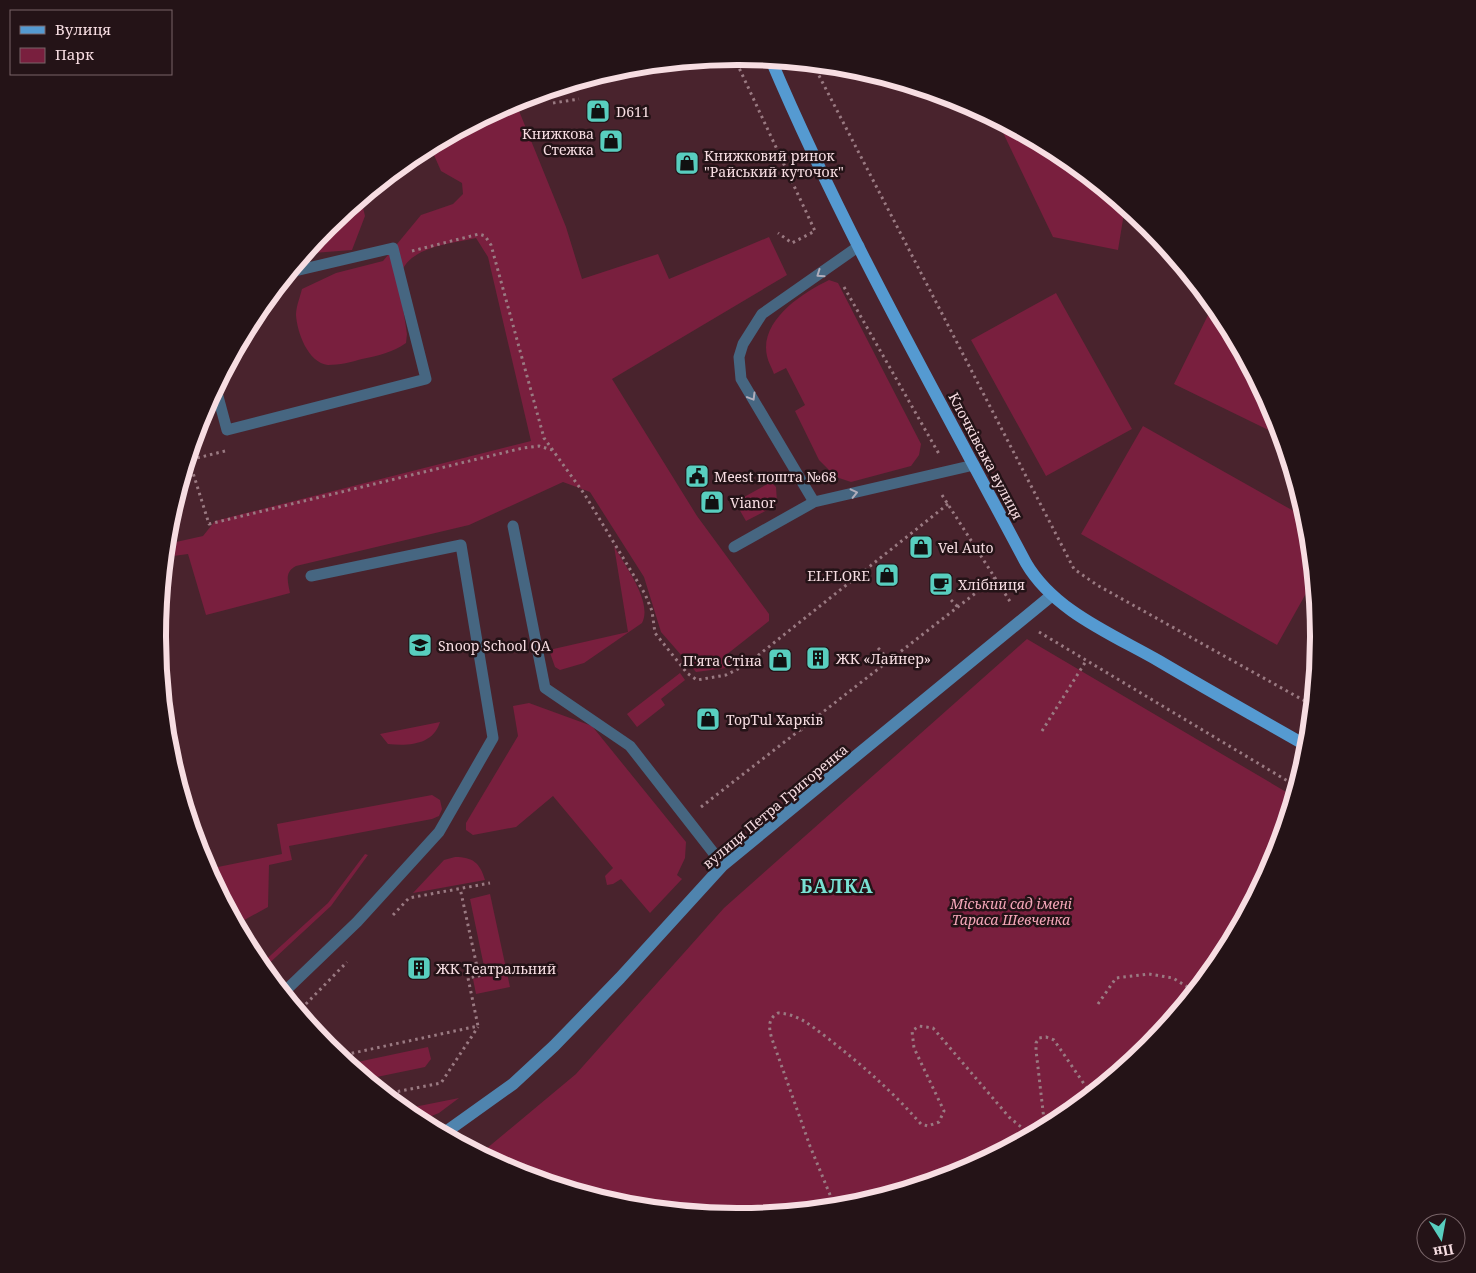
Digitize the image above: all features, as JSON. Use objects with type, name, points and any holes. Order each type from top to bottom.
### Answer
[{"type":"main road","name":"Клочківська вулиця","points":[[774,66],[860,246],[1029,569],[1051,596],[1092,623],[1300,741]]},
{"type":"street","name":"вулиця Петра Григоренка","points":[[449,1129],[513,1084],[554,1046],[620,978],[723,865],[1051,596]]},
{"type":"lane","points":[[814,502],[741,379],[739,357],[749,332],[762,314],[860,246]]},
{"type":"lane","points":[[219,398],[228,430],[426,379],[393,248],[300,270]]},
{"type":"lane","points":[[734,547],[814,502],[974,465]]},
{"type":"lane","points":[[513,526],[546,688],[630,746],[723,865]]},
{"type":"lane","points":[[288,988],[357,922],[439,832],[493,738],[461,545],[311,576]]},
{"type":"path","points":[[738,65],[815,231],[792,242],[778,233]]},
{"type":"path","points":[[816,71],[1074,569],[1097,585],[1306,701]]},
{"type":"path","points":[[553,103],[579,99]]},
{"type":"path","points":[[395,256],[479,234],[485,236],[491,245],[544,438],[585,495],[645,594],[652,611],[655,633],[688,673],[697,680],[726,675],[746,665],[948,504]]},
{"type":"path","points":[[844,288],[942,458]]},
{"type":"path","points":[[192,471],[209,524],[523,448],[539,446],[553,450]]},
{"type":"path","points":[[195,458],[232,449]]},
{"type":"path","points":[[942,495],[995,578],[1034,630],[1290,783]]},
{"type":"path","points":[[705,814],[700,808],[802,731],[995,578]]},
{"type":"path","points":[[951,600],[958,608]]},
{"type":"path","points":[[878,648],[890,661]]},
{"type":"path","points":[[1042,731],[1086,661]]},
{"type":"path","points":[[793,721],[802,731]]},
{"type":"path","points":[[389,919],[409,898],[490,883]]},
{"type":"path","points":[[393,1092],[442,1083],[478,1026],[468,978],[478,976],[460,888]]},
{"type":"path","points":[[303,1007],[348,961]]},
{"type":"path","points":[[1098,1004],[1116,978],[1149,974],[1173,978],[1188,987]]},
{"type":"path","points":[[832,1200],[772,1039],[769,1024],[771,1019],[778,1013],[798,1017],[842,1048],[890,1089],[921,1124],[928,1126],[939,1122],[944,1111],[914,1048],[912,1031],[919,1026],[933,1028],[972,1071],[1009,1117],[1025,1130]]},
{"type":"path","points":[[348,1054],[478,1026]]},
{"type":"path","points":[[1145,1038],[1150,1030],[1153,1029]]},
{"type":"path","points":[[1044,1119],[1036,1050],[1036,1043],[1039,1038],[1054,1040],[1087,1089]]},
{"type":"green space","points":[[518,109],[566,227],[582,279],[658,254],[669,279],[769,237],[787,275],[612,379],[697,516],[769,614],[769,621],[726,655],[734,667],[696,672],[661,632],[644,577],[590,492],[563,482],[469,525],[296,566],[288,574],[290,593],[206,615],[188,554],[172,556],[174,542],[203,536],[215,521],[531,441],[488,257],[476,238],[421,252],[405,266],[400,280],[407,334],[406,343],[401,346],[374,357],[328,365],[321,363],[309,353],[301,338],[296,315],[302,289],[336,273],[383,261],[421,215],[453,204],[463,194],[462,183],[441,171],[433,153],[485,124]]},
{"type":"green space","points":[[1002,130],[1056,161],[1086,183],[1124,215],[1118,250],[1053,237]]},
{"type":"green space","points":[[363,206],[365,216],[352,250],[315,253]]},
{"type":"green space","points":[[829,280],[838,283],[921,444],[919,455],[911,466],[851,482],[836,477],[819,460],[795,411],[805,405],[786,368],[774,374],[768,358],[766,343],[776,320],[795,301]]},
{"type":"green space","points":[[1056,293],[1132,429],[1046,476],[971,340]]},
{"type":"green space","points":[[1209,313],[1251,384],[1271,431],[1174,384]]},
{"type":"green space","points":[[1143,426],[1296,512],[1305,562],[1307,591],[1277,645],[1081,534]]},
{"type":"green space","points":[[771,482],[776,487],[777,502],[771,508],[746,521],[735,502]]},
{"type":"green space","points":[[614,546],[641,595],[644,605],[642,623],[584,663],[560,670],[555,667],[549,650],[628,632]]},
{"type":"green space","name":"Міський сад імені Тараса Шевченка","points":[[1027,639],[1287,793],[1266,855],[1251,889],[1213,954],[1168,1013],[1142,1041],[1086,1090],[1056,1112],[991,1149],[922,1178],[886,1189],[813,1203],[738,1208],[663,1203],[590,1189],[554,1178],[486,1149],[576,1074],[724,908]]},
{"type":"green space","points":[[680,673],[685,680],[661,699],[665,705],[637,727],[627,714]]},
{"type":"green space","points":[[529,703],[592,726],[686,842],[685,858],[677,875],[682,879],[650,913],[621,879],[607,885],[605,876],[613,868],[553,796],[516,827],[473,835],[466,830],[466,823],[518,736],[513,706]]},
{"type":"green space","points":[[440,722],[437,730],[426,740],[412,744],[388,744],[380,734]]},
{"type":"green space","points":[[432,795],[440,800],[442,809],[439,816],[432,819],[289,846],[292,860],[269,865],[268,907],[242,921],[216,867],[282,854],[277,824]]},
{"type":"green space","points":[[365,854],[368,855],[331,906],[270,963],[267,959],[328,903]]},
{"type":"green space","points":[[455,857],[467,858],[475,862],[481,869],[485,880],[413,893],[444,860]]},
{"type":"green space","points":[[490,894],[510,987],[476,994],[473,979],[486,976],[470,899]]},
{"type":"green space","points":[[428,1047],[431,1059],[425,1067],[375,1077],[357,1062]]},
{"type":"green space","points":[[459,1098],[439,1113],[429,1117],[413,1107]]},
{"type":"place","name":"D611","points":[[598,111]]},
{"type":"place","name":"Книжкова Стежка","points":[[611,141]]},
{"type":"place","name":"Книжковий ринок \"Райський куточок\"","points":[[687,163]]},
{"type":"place","name":"Meest пошта №68","points":[[697,476]]},
{"type":"place","name":"Vianor","points":[[712,502]]},
{"type":"place","name":"Vel Auto","points":[[921,547]]},
{"type":"place","name":"ELFLORE","points":[[887,575]]},
{"type":"place","name":"Хлібниця","points":[[941,584]]},
{"type":"place","name":"Snoop School QA","points":[[420,645]]},
{"type":"place","name":"ЖК «Лайнер»","points":[[818,658]]},
{"type":"place","name":"П'ята Стіна","points":[[780,660]]},
{"type":"place","name":"TopTul Харків","points":[[708,719]]},
{"type":"place","name":"ЖК Театральний","points":[[419,968]]},
{"type":"district","name":"БАЛКА","points":[[837,886]]}]
